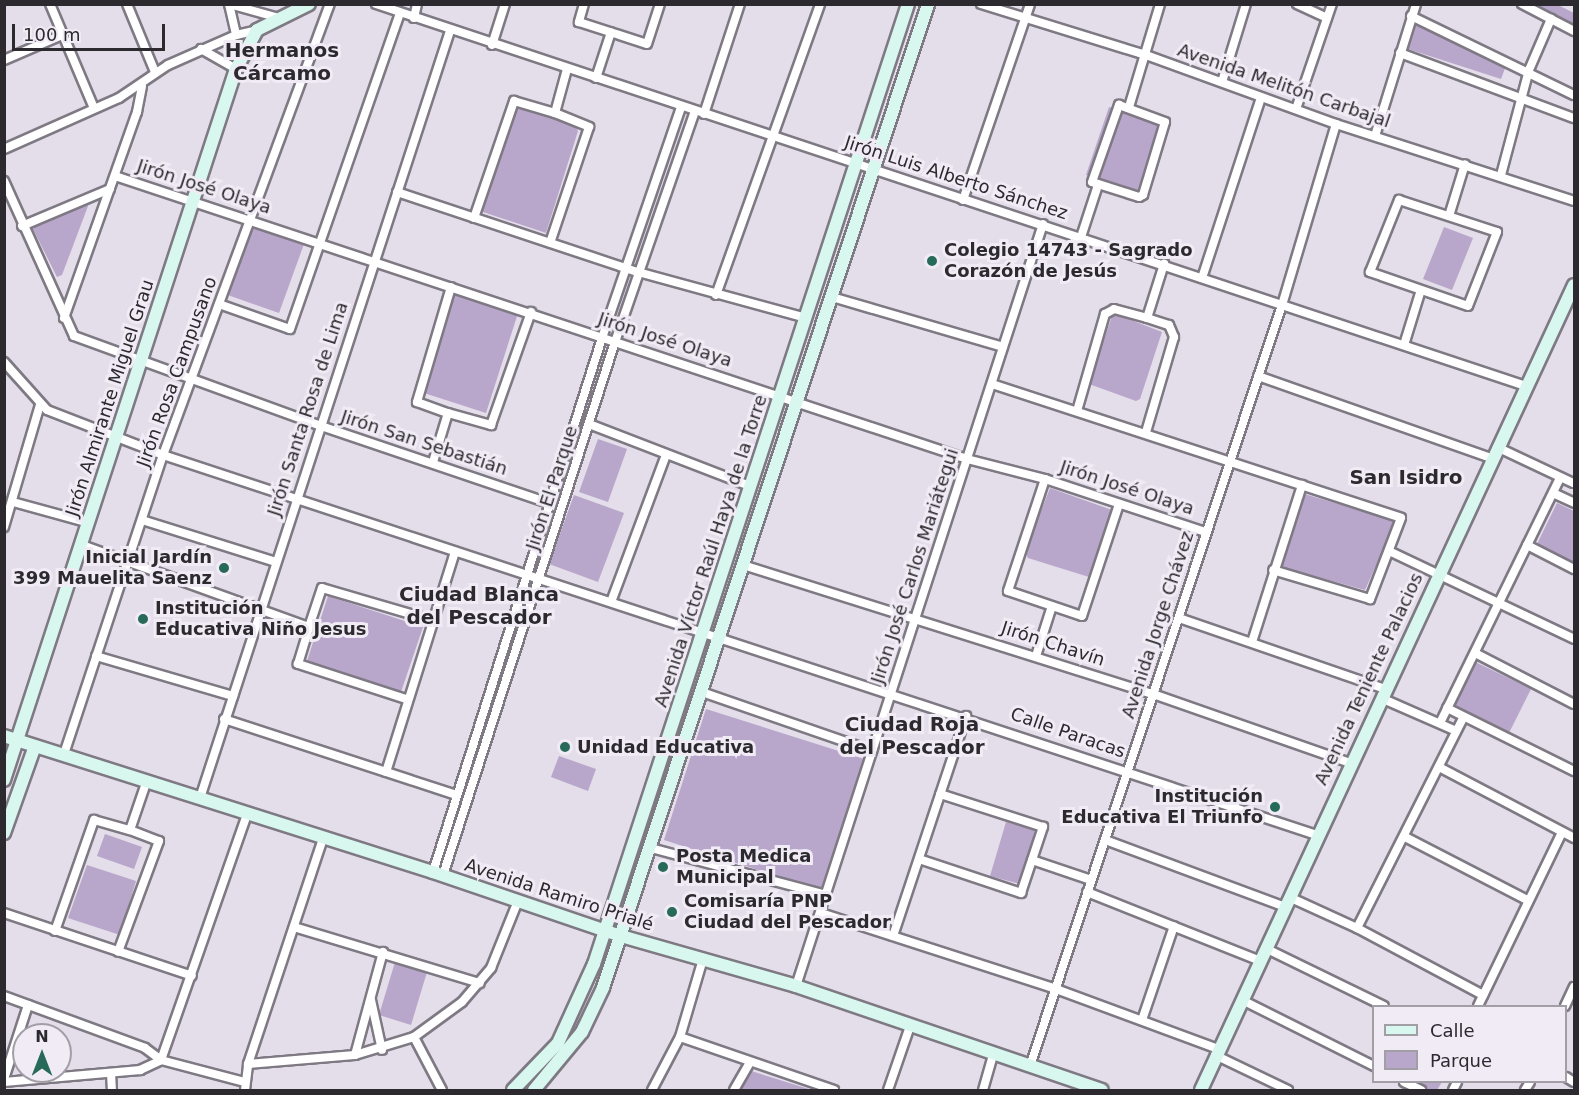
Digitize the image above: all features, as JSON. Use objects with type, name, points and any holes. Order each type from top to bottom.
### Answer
[{"type":"street","points":[[50,4],[93,108]]},
{"type":"street","points":[[127,4],[155,72]]},
{"type":"street","points":[[236,35],[229,4],[279,18]]},
{"type":"street","points":[[4,149],[142,86],[155,72],[201,50],[236,35],[257,30],[309,4]]},
{"type":"street","name":"Jirón Rosa Campusano","points":[[64,754],[163,455],[330,4]]},
{"type":"street","name":"Jirón Luis Alberto Sánchez","points":[[376,4],[450,31],[773,137],[857,167],[1043,224],[1526,386]]},
{"type":"street","points":[[414,18],[417,4]]},
{"type":"street","points":[[492,45],[505,4]]},
{"type":"street","points":[[584,4],[579,22],[647,44],[660,4]]},
{"type":"street","points":[[704,114],[740,4]]},
{"type":"street","points":[[716,295],[820,4]]},
{"type":"street","name":"Avenida Víctor Raúl Haya de la Torre","points":[[513,1090],[526,1086],[558,1043],[568,1025],[605,931],[857,167],[908,4]]},
{"type":"street","name":"Avenida Víctor Raúl Haya de la Torre","points":[[534,1090],[582,1032],[621,936],[928,4]]},
{"type":"street","name":"Avenida Melitón Carbajal","points":[[981,4],[1146,55],[1336,124],[1501,175],[1575,201]]},
{"type":"street","points":[[963,200],[1030,4]]},
{"type":"street","points":[[1129,107],[1160,4]]},
{"type":"street","points":[[1222,82],[1246,4]]},
{"type":"street","points":[[1297,4],[1327,18]]},
{"type":"street","points":[[1296,109],[1332,4]]},
{"type":"street","points":[[1374,136],[1416,4]]},
{"type":"street","points":[[1522,4],[1575,31]]},
{"type":"street","points":[[219,304],[290,329],[400,14]]},
{"type":"street","points":[[1411,16],[1529,70],[1575,95]]},
{"type":"street","points":[[1501,175],[1529,70],[1551,19]]},
{"type":"street","name":"Jirón Almirante Miguel Grau","points":[[4,780],[236,69],[257,30]]},
{"type":"street","name":"Jirón Santa Rosa de Lima","points":[[200,798],[373,261],[450,31]]},
{"type":"street","points":[[596,78],[611,32]]},
{"type":"street","points":[[4,60],[62,35]]},
{"type":"street","points":[[201,50],[236,69]]},
{"type":"street","points":[[1400,53],[1575,118]]},
{"type":"street","points":[[555,113],[567,69]]},
{"type":"street","points":[[64,318],[115,176],[142,86]]},
{"type":"street","points":[[1202,278],[1261,97]]},
{"type":"street","points":[[474,218],[514,101],[555,113],[589,127],[550,243]]},
{"type":"street","name":"Jirón El Parque","points":[[438,874],[457,795],[529,576],[602,338],[681,107]]},
{"type":"street","points":[[1117,107],[1129,107],[1165,122],[1143,195],[1139,197],[1098,185],[1092,179],[1117,107]]},
{"type":"street","name":"Jirón El Parque","points":[[438,874],[540,580],[615,342],[694,111]]},
{"type":"street","name":"Avenida Jorge Chávez","points":[[1030,1066],[1179,618],[1227,462],[1282,305],[1336,124]]},
{"type":"street","points":[[1449,216],[1465,164]]},
{"type":"street","name":"Jirón José Olaya","points":[[115,176],[252,219],[319,245],[531,312],[602,338],[780,395],[797,403],[967,459],[1045,479],[1205,532]]},
{"type":"street","name":"Jirón San Sebastián","points":[[4,181],[22,226],[74,336],[321,426],[433,462],[551,504]]},
{"type":"street","points":[[1081,237],[1098,185]]},
{"type":"street","points":[[22,226],[110,189]]},
{"type":"street","points":[[397,192],[638,272],[806,318]]},
{"type":"street","points":[[1399,200],[1497,232],[1468,306],[1420,293],[1370,272],[1399,200]]},
{"type":"street","name":"Jirón José Carlos Mariátegui","points":[[796,986],[1043,224]]},
{"type":"street","points":[[1147,318],[1164,264]]},
{"type":"street","name":"Avenida Teniente Palacios","points":[[1201,1090],[1258,960],[1287,902],[1494,453],[1575,285]]},
{"type":"street","points":[[451,287],[417,402],[448,413],[491,425],[531,312]]},
{"type":"street","points":[[1404,345],[1420,293]]},
{"type":"street","points":[[831,297],[1003,347]]},
{"type":"street","points":[[1077,411],[1105,314],[1114,309],[1147,318],[1169,325],[1174,337],[1146,432]]},
{"type":"street","points":[[4,362],[40,405],[4,526]]},
{"type":"street","points":[[1258,376],[1574,481],[1564,498]]},
{"type":"street","points":[[992,384],[1146,432],[1227,462],[1399,515],[1401,522],[1372,596],[1366,600],[1273,570]]},
{"type":"street","name":"Calle Paracas","points":[[40,405],[163,455],[719,640],[966,716],[1317,835]]},
{"type":"street","points":[[433,462],[448,413]]},
{"type":"street","points":[[589,424],[750,486]]},
{"type":"street","points":[[611,603],[666,455]]},
{"type":"street","points":[[1440,723],[1560,478]]},
{"type":"street","points":[[1045,479],[1008,591],[1052,606],[1082,616],[1119,504]]},
{"type":"street","points":[[1252,642],[1273,570],[1302,485]]},
{"type":"street","points":[[1553,493],[1575,503]]},
{"type":"street","points":[[13,502],[89,524]]},
{"type":"street","points":[[142,520],[276,562]]},
{"type":"street","points":[[82,545],[309,627]]},
{"type":"street","points":[[1527,545],[1575,569]]},
{"type":"street","points":[[1389,551],[1575,639]]},
{"type":"street","points":[[386,772],[406,699],[455,552]]},
{"type":"street","name":"Jirón Chavín","points":[[743,565],[915,616],[1153,694],[1350,763]]},
{"type":"street","points":[[406,699],[298,664],[309,627],[322,588],[431,620]]},
{"type":"street","points":[[1036,656],[1052,606]]},
{"type":"street","points":[[1179,618],[1252,642],[1383,693],[1456,732]]},
{"type":"street","points":[[1475,653],[1575,704]]},
{"type":"street","points":[[96,656],[233,696]]},
{"type":"street","points":[[702,692],[872,751]]},
{"type":"street","points":[[1447,708],[1463,718],[1575,771]]},
{"type":"street","points":[[893,936],[966,716]]},
{"type":"street","points":[[1357,928],[1405,837],[1463,718]]},
{"type":"street","points":[[224,719],[457,795]]},
{"type":"street","name":"Avenida Ramiro Prialé","points":[[4,736],[438,874],[605,931],[796,986],[993,1055],[1102,1090]]},
{"type":"street","points":[[4,833],[35,746]]},
{"type":"street","points":[[1439,767],[1575,838]]},
{"type":"street","points":[[130,830],[146,783]]},
{"type":"street","points":[[919,859],[1021,893],[1043,827],[940,794]]},
{"type":"street","points":[[28,1005],[4,1080],[140,1070],[161,1060],[247,815]]},
{"type":"street","points":[[56,931],[94,820],[130,830],[159,841],[118,952]]},
{"type":"street","points":[[1478,1005],[1527,900],[1562,832]]},
{"type":"street","points":[[1405,837],[1527,900]]},
{"type":"street","points":[[4,996],[145,1048],[161,1060],[244,1086],[248,1064],[323,839]]},
{"type":"street","points":[[1105,840],[1357,928],[1483,995]]},
{"type":"street","points":[[651,848],[827,895]]},
{"type":"street","points":[[1032,860],[1091,880]]},
{"type":"street","points":[[1087,892],[1258,960]]},
{"type":"street","points":[[248,1064],[355,1055],[382,1050],[414,1037],[448,1014],[480,982],[498,955],[518,901]]},
{"type":"street","points":[[4,913],[192,976]]},
{"type":"street","points":[[821,914],[1056,989],[1142,1020],[1216,1052],[1288,1090]]},
{"type":"street","points":[[1142,1020],[1174,926]]},
{"type":"street","points":[[294,927],[480,982]]},
{"type":"street","points":[[1265,948],[1382,1005]]},
{"type":"street","points":[[355,1055],[383,952]]},
{"type":"street","points":[[651,1090],[680,1037],[703,960]]},
{"type":"street","points":[[1566,1005],[1575,987]]},
{"type":"street","points":[[371,997],[382,1050]]},
{"type":"street","points":[[1242,1000],[1372,1065]]},
{"type":"street","points":[[888,1090],[910,1026]]},
{"type":"street","points":[[414,1037],[442,1090]]},
{"type":"street","points":[[680,1037],[749,1064],[834,1090]]},
{"type":"street","points":[[983,1090],[993,1055]]},
{"type":"street","points":[[734,1090],[749,1064]]},
{"type":"street","points":[[111,1073],[111,1090]]},
{"type":"street","points":[[1406,1083],[1421,1090]]},
{"type":"green space","points":[[1526,5],[1558,5],[1574,13],[1574,29]]},
{"type":"green space","points":[[1415,22],[1507,63],[1501,79],[1408,49]]},
{"type":"green space","points":[[523,107],[574,123],[578,131],[546,233],[480,211],[515,111]]},
{"type":"green space","points":[[1109,107],[1160,124],[1137,192],[1086,175]]},
{"type":"green space","points":[[84,201],[88,206],[62,275],[57,277],[33,229],[36,224]]},
{"type":"green space","points":[[258,227],[304,244],[279,313],[225,294],[249,229]]},
{"type":"green space","points":[[1444,227],[1473,238],[1452,290],[1423,279]]},
{"type":"green space","points":[[454,289],[519,310],[486,413],[424,393],[422,389]]},
{"type":"green space","points":[[1113,313],[1162,332],[1140,399],[1136,401],[1089,384]]},
{"type":"green space","points":[[598,439],[627,449],[608,502],[579,492]]},
{"type":"green space","points":[[1050,488],[1112,510],[1089,577],[1028,558],[1025,552]]},
{"type":"green space","points":[[1301,493],[1396,521],[1365,590],[1278,566]]},
{"type":"green space","points":[[574,495],[624,513],[598,582],[549,564]]},
{"type":"green space","points":[[1557,503],[1574,511],[1574,563],[1537,544]]},
{"type":"green space","points":[[328,596],[423,627],[401,692],[307,661]]},
{"type":"green space","points":[[1469,659],[1531,689],[1509,733],[1447,703]]},
{"type":"green space","points":[[706,709],[864,759],[822,890],[664,840]]},
{"type":"green space","points":[[559,756],[596,769],[588,791],[551,777]]},
{"type":"green space","points":[[1006,822],[1035,830],[1020,884],[990,876]]},
{"type":"green space","points":[[105,834],[142,847],[134,869],[97,856]]},
{"type":"green space","points":[[87,865],[136,881],[120,935],[68,918]]},
{"type":"green space","points":[[395,962],[427,972],[411,1025],[379,1015]]},
{"type":"green space","points":[[748,1070],[812,1090],[730,1090]]},
{"type":"green space","points":[[1441,1083],[1437,1090],[1429,1090],[1416,1084]]},
{"type":"place","name":"Colegio 14743 - Sagrado Corazón de Jesús","points":[[932,261]]},
{"type":"place","name":"Inicial Jardín 399 Mauelita Saenz","points":[[224,568]]},
{"type":"place","name":"Institución Educativa Niño Jesus","points":[[143,619]]},
{"type":"place","name":"Unidad Educativa","points":[[565,747]]},
{"type":"place","name":"Institución Educativa El Triunfo","points":[[1275,807]]},
{"type":"place","name":"Posta Medica Municipal","points":[[663,867]]},
{"type":"place","name":"Comisaría PNP Ciudad del Pescador","points":[[672,912]]},
{"type":"district","name":"Hermanos Cárcamo","points":[[282,62]]},
{"type":"district","name":"San Isidro","points":[[1406,477]]},
{"type":"district","name":"Ciudad Blanca del Pescador","points":[[479,606]]},
{"type":"district","name":"Ciudad Roja del Pescador","points":[[912,736]]}]
